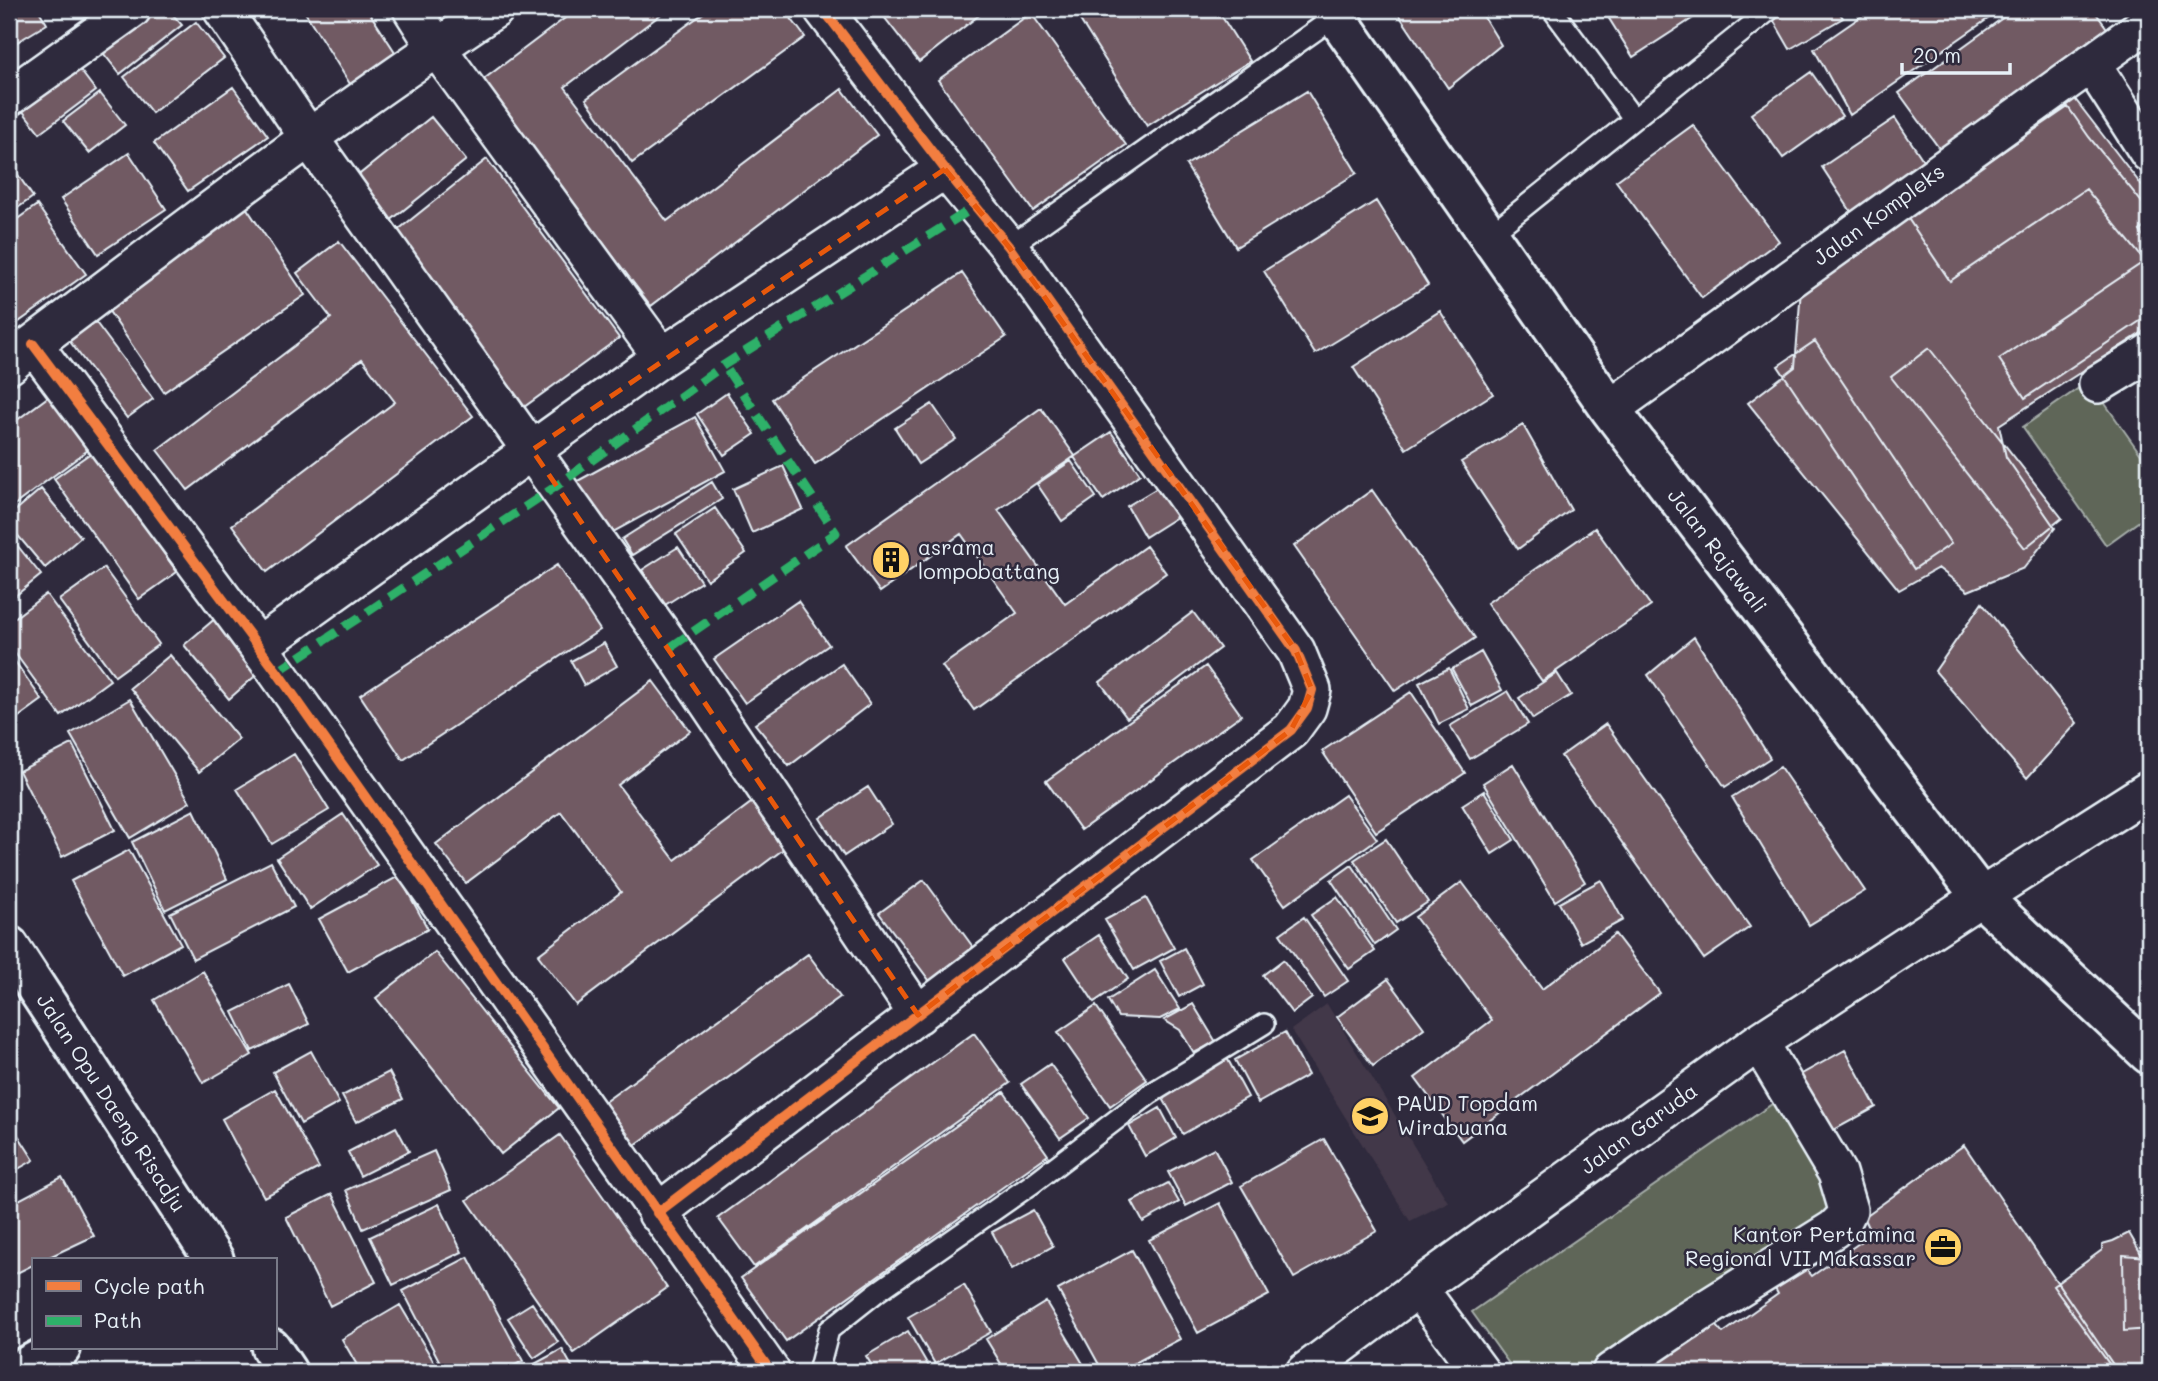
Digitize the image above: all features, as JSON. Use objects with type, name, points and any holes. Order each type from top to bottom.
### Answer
[{"type":"main road","name":"Jalan Rajawali","points":[[1334,12],[1610,409],[1981,897],[2149,1054]]},
{"type":"main road","name":"Jalan Opu Daeng Risadju","points":[[9,946],[213,1258]]},
{"type":"main road","points":[[16,1372],[57,1350]]},
{"type":"main road","points":[[272,1350],[287,1372]]},
{"type":"street","points":[[9,97],[132,9]]},
{"type":"street","points":[[222,9],[309,138],[671,648],[918,1016]]},
{"type":"street","points":[[412,9],[436,47],[662,357]]},
{"type":"street","points":[[495,9],[436,47],[309,138],[21,354],[259,646],[771,1372]]},
{"type":"street","points":[[657,1213],[1291,730],[1307,708],[1312,690],[1296,651],[1009,247],[945,169],[822,9]]},
{"type":"street","name":"Jalan Kompleks","points":[[1610,409],[2149,22]]},
{"type":"street","points":[[2091,63],[2149,153]]},
{"type":"street","points":[[259,646],[662,357],[945,169]]},
{"type":"street","points":[[2098,384],[2149,353]]},
{"type":"street","name":"Jalan Garuda","points":[[1305,1372],[1759,1042],[2149,790]]},
{"type":"street","points":[[1611,1372],[1834,1229],[1848,1210],[1837,1173],[1759,1042]]},
{"type":"street","points":[[1418,1288],[1479,1372]]},
{"type":"lane","points":[[1552,9],[1633,118]]},
{"type":"lane","points":[[1488,236],[1772,9]]},
{"type":"lane","points":[[1009,247],[1334,12]]},
{"type":"lane","points":[[818,1372],[829,1330],[867,1299],[1032,1184],[1150,1094],[1264,1024]]},
{"type":"highlighted area","points":[[945,169],[1009,247],[1296,651],[1312,690],[1291,730],[918,1015],[532,450]]},
{"type":"shaded area","name":"PAUD Topdam Wirabuana","points":[[1327,1004],[1448,1202],[1410,1221],[1291,1030]]},
{"type":"green space","points":[[2089,381],[2149,466],[2149,514],[2106,545],[2023,427]]},
{"type":"green space","points":[[1775,1102],[1840,1204],[1594,1372],[1515,1372],[1472,1312]]},
{"type":"building","points":[[9,9],[38,9],[47,24],[9,47]]},
{"type":"building","points":[[139,9],[168,9],[182,25],[120,74],[96,44]]},
{"type":"building","points":[[303,9],[367,9],[397,55],[350,84]]},
{"type":"building","points":[[577,9],[668,9],[565,87],[667,221],[842,89],[877,135],[651,306],[480,82]]},
{"type":"building","points":[[709,9],[784,9],[805,37],[632,163],[586,99]]},
{"type":"building","points":[[878,9],[987,9],[919,62]]},
{"type":"building","points":[[1073,9],[1217,9],[1250,61],[1147,126]]},
{"type":"building","points":[[1395,9],[1479,9],[1501,45],[1448,88]]},
{"type":"building","points":[[1603,9],[1707,9],[1633,57]]},
{"type":"building","points":[[1784,9],[1837,9],[1843,18],[1790,49],[1771,16]]},
{"type":"building","points":[[1872,9],[2002,9],[1850,115],[1814,49]]},
{"type":"building","points":[[2015,9],[2093,9],[2111,34],[1944,155],[1899,93]]},
{"type":"building","points":[[1031,13],[1126,145],[1033,211],[938,80]]},
{"type":"building","points":[[196,22],[224,58],[152,113],[124,77]]},
{"type":"building","points":[[74,62],[96,91],[40,133],[18,105]]},
{"type":"building","points":[[1811,72],[1842,116],[1783,158],[1751,114]]},
{"type":"building","points":[[233,87],[268,136],[188,191],[154,143]]},
{"type":"building","points":[[2068,90],[2149,195],[2149,223],[2140,231],[2149,244],[2149,328],[1999,425],[2006,457],[2055,528],[2024,568],[1968,591],[1938,568],[1899,590],[1748,403],[1795,367],[1802,276]]},
{"type":"building","points":[[1307,91],[1357,173],[1236,247],[1186,165]]},
{"type":"building","points":[[100,93],[125,125],[89,153],[63,121]]},
{"type":"building","points":[[2068,107],[2149,211],[2149,315],[2025,398],[1999,359],[2145,261],[2086,189],[1950,281],[1907,217]]},
{"type":"building","points":[[431,117],[466,160],[380,229],[345,186]]},
{"type":"building","points":[[1895,118],[1925,163],[1852,213],[1822,167]]},
{"type":"building","points":[[1693,125],[1779,241],[1702,298],[1616,181]]},
{"type":"building","points":[[129,153],[166,209],[98,254],[61,199]]},
{"type":"building","points":[[487,159],[619,338],[524,407],[393,234]]},
{"type":"building","points":[[9,164],[33,197],[9,214]]},
{"type":"building","points":[[1376,201],[1428,285],[1315,354],[1264,271]]},
{"type":"building","points":[[244,204],[305,295],[164,392],[102,301]]},
{"type":"building","points":[[37,205],[86,274],[9,329],[9,225]]},
{"type":"building","points":[[339,241],[473,416],[267,572],[232,525],[395,402],[362,359],[188,490],[157,450],[331,318],[297,273]]},
{"type":"building","points":[[962,273],[1006,337],[815,464],[772,399]]},
{"type":"building","points":[[1440,311],[1493,394],[1406,449],[1353,367]]},
{"type":"building","points":[[94,320],[153,399],[127,418],[68,339]]},
{"type":"building","points":[[1815,341],[1951,544],[1914,569],[1778,366]]},
{"type":"building","points":[[1929,348],[2062,518],[2025,548],[1891,377]]},
{"type":"building","points":[[56,391],[96,444],[9,509],[9,426]]},
{"type":"building","points":[[727,393],[755,434],[724,455],[697,414]]},
{"type":"building","points":[[932,404],[956,439],[918,464],[895,428]]},
{"type":"building","name":"asrama lompobattang","points":[[1041,408],[1075,456],[998,510],[1065,604],[1146,546],[1166,573],[974,710],[942,666],[1017,613],[961,534],[880,592],[846,546]]},
{"type":"building","points":[[695,417],[725,471],[604,537],[574,483]]},
{"type":"building","points":[[1523,425],[1571,510],[1518,549],[1461,462]]},
{"type":"building","points":[[1111,432],[1140,474],[1103,500],[1074,457]]},
{"type":"building","points":[[92,452],[177,572],[139,599],[54,479]]},
{"type":"building","points":[[1071,461],[1096,497],[1062,521],[1037,484]]},
{"type":"building","points":[[783,466],[803,509],[752,533],[733,489]]},
{"type":"building","points":[[712,482],[722,499],[632,555],[622,539]]},
{"type":"building","points":[[1162,485],[1180,515],[1145,537],[1127,506]]},
{"type":"building","points":[[41,489],[81,537],[45,568],[9,525],[9,516]]},
{"type":"building","points":[[1372,490],[1475,638],[1395,691],[1294,546]]},
{"type":"building","points":[[715,508],[746,553],[707,580],[676,534]]},
{"type":"building","points":[[1595,528],[1651,606],[1542,681],[1487,603]]},
{"type":"building","points":[[9,535],[41,575],[9,601]]},
{"type":"building","points":[[678,547],[701,582],[665,605],[642,570]]},
{"type":"building","points":[[557,565],[600,630],[403,760],[360,695]]},
{"type":"building","points":[[104,568],[159,644],[115,676],[59,600]]},
{"type":"building","points":[[46,594],[110,680],[61,716],[9,645],[9,622]]},
{"type":"building","points":[[798,601],[829,645],[745,703],[714,659]]},
{"type":"building","points":[[1982,603],[2077,723],[2027,778],[1935,671]]},
{"type":"building","points":[[1193,612],[1220,648],[1127,718],[1100,682]]},
{"type":"building","points":[[217,617],[262,670],[229,699],[184,645]]},
{"type":"building","points":[[1694,637],[1770,758],[1725,787],[1648,675]]},
{"type":"building","points":[[604,643],[617,666],[584,685],[571,661]]},
{"type":"building","points":[[1481,652],[1502,690],[1472,706],[1452,669]]},
{"type":"building","points":[[9,653],[42,700],[9,724]]},
{"type":"building","points":[[170,655],[239,739],[199,772],[130,688]]},
{"type":"building","points":[[842,664],[870,704],[789,766],[755,724]]},
{"type":"building","points":[[1206,666],[1241,715],[1081,830],[1046,781]]},
{"type":"building","points":[[1449,668],[1469,709],[1439,724],[1419,683]]},
{"type":"building","points":[[1557,673],[1571,695],[1533,719],[1519,698]]},
{"type":"building","points":[[653,681],[690,731],[618,785],[675,860],[755,800],[789,845],[576,1005],[538,955],[621,892],[561,812],[466,883],[436,844]]},
{"type":"building","points":[[1508,691],[1528,724],[1470,759],[1450,726]]},
{"type":"building","points":[[1411,692],[1465,773],[1376,832],[1322,751]]},
{"type":"building","points":[[130,699],[190,802],[130,838],[70,734]]},
{"type":"building","points":[[1606,724],[1750,927],[1704,959],[1561,756]]},
{"type":"building","points":[[72,744],[115,830],[62,857],[19,771]]},
{"type":"building","points":[[294,754],[329,810],[272,844],[237,789]]},
{"type":"building","points":[[1513,764],[1585,882],[1555,901],[1483,783]]},
{"type":"building","points":[[1780,767],[1865,891],[1809,925],[1732,797]]},
{"type":"building","points":[[868,787],[892,824],[844,856],[820,818]]},
{"type":"building","points":[[1484,791],[1514,840],[1492,854],[1462,805]]},
{"type":"building","points":[[1345,795],[1377,839],[1285,905],[1253,860]]},
{"type":"building","points":[[194,810],[227,879],[165,910],[132,842]]},
{"type":"building","points":[[343,814],[377,865],[310,909],[277,858]]},
{"type":"building","points":[[1386,839],[1428,902],[1396,923],[1354,860]]},
{"type":"building","points":[[129,850],[181,944],[123,976],[71,881]]},
{"type":"building","points":[[271,862],[294,907],[193,959],[170,913]]},
{"type":"building","points":[[1352,865],[1396,930],[1375,945],[1331,880]]},
{"type":"building","points":[[399,876],[428,929],[348,972],[319,919]]},
{"type":"building","points":[[924,880],[976,951],[932,984],[879,913]]},
{"type":"building","points":[[1601,880],[1623,920],[1581,943],[1559,903]]},
{"type":"building","points":[[1462,882],[1542,989],[1615,934],[1660,993],[1462,1141],[1415,1078],[1492,1020],[1415,917]]},
{"type":"building","points":[[1337,897],[1375,951],[1349,969],[1311,915]]},
{"type":"building","points":[[1146,898],[1174,948],[1134,970],[1105,920]]},
{"type":"building","points":[[1304,917],[1348,981],[1324,997],[1280,934]]},
{"type":"building","points":[[1099,935],[1128,979],[1094,1002],[1065,958]]},
{"type":"building","points":[[1184,948],[1203,984],[1179,997],[1160,961]]},
{"type":"building","points":[[435,952],[559,1108],[501,1154],[376,998]]},
{"type":"building","points":[[808,954],[840,997],[635,1145],[603,1103]]},
{"type":"building","points":[[1283,960],[1312,998],[1292,1013],[1263,975]]},
{"type":"building","points":[[1155,970],[1180,1009],[1160,1019],[1118,1017],[1108,1000]]},
{"type":"building","points":[[203,971],[252,1055],[203,1083],[154,1000]]},
{"type":"building","points":[[1388,979],[1424,1028],[1373,1066],[1337,1017]]},
{"type":"building","points":[[289,984],[309,1024],[252,1051],[233,1012]]},
{"type":"building","points":[[1193,1004],[1216,1042],[1194,1053],[1180,1030],[1164,1020]]},
{"type":"building","points":[[1096,1006],[1147,1080],[1110,1106],[1058,1032]]},
{"type":"building","points":[[1285,1032],[1308,1075],[1258,1103],[1235,1060]]},
{"type":"building","points":[[974,1033],[1010,1083],[754,1267],[718,1218]]},
{"type":"building","points":[[1845,1050],[1876,1107],[1825,1135],[1793,1079]]},
{"type":"building","points":[[311,1051],[339,1103],[301,1124],[273,1072]]},
{"type":"building","points":[[1227,1058],[1248,1097],[1183,1134],[1161,1095]]},
{"type":"building","points":[[1050,1064],[1089,1118],[1060,1138],[1021,1084]]},
{"type":"building","points":[[389,1072],[403,1099],[356,1122],[342,1096]]},
{"type":"building","points":[[275,1089],[319,1168],[264,1197],[222,1119]]},
{"type":"building","points":[[1004,1092],[1048,1155],[786,1341],[741,1278]]},
{"type":"building","points":[[1160,1108],[1176,1138],[1145,1156],[1129,1126]]},
{"type":"building","points":[[9,1121],[34,1160],[9,1174]]},
{"type":"building","points":[[396,1127],[409,1151],[360,1176],[348,1152]]},
{"type":"building","points":[[560,1135],[667,1288],[574,1353],[467,1200]]},
{"type":"building","points":[[1324,1139],[1377,1231],[1294,1278],[1241,1186]]},
{"type":"building","name":"Kantor Pertamina Regional VII Makassar","points":[[1964,1145],[2118,1372],[1632,1372],[1710,1318],[1723,1333],[1778,1294],[1771,1281],[1800,1261],[1812,1276],[1872,1234],[1864,1217]]},
{"type":"building","points":[[1214,1148],[1232,1182],[1186,1206],[1168,1172]]},
{"type":"building","points":[[434,1151],[451,1190],[363,1229],[346,1190]]},
{"type":"building","points":[[62,1177],[94,1236],[47,1258],[32,1258],[32,1266],[9,1277],[9,1205]]},
{"type":"building","points":[[1168,1183],[1179,1202],[1143,1222],[1132,1202]]},
{"type":"building","points":[[332,1194],[376,1282],[330,1306],[286,1217]]},
{"type":"building","points":[[1220,1203],[1269,1295],[1198,1333],[1149,1240]]},
{"type":"building","points":[[439,1204],[462,1252],[393,1285],[370,1237]]},
{"type":"building","points":[[1033,1210],[1053,1246],[1012,1269],[992,1232]]},
{"type":"building","points":[[2129,1233],[2143,1257],[2149,1257],[2149,1370],[2146,1372],[2115,1372],[2053,1286],[2102,1250],[2102,1244]]},
{"type":"building","points":[[1132,1250],[1180,1339],[1118,1372],[1103,1372],[1058,1290]]},
{"type":"building","points":[[2123,1255],[2149,1257],[2149,1329],[2124,1331]]},
{"type":"building","points":[[468,1257],[523,1361],[502,1372],[445,1372],[403,1291]]},
{"type":"building","points":[[964,1285],[991,1332],[935,1364],[908,1317]]},
{"type":"building","points":[[1046,1302],[1088,1372],[1006,1372],[986,1339]]},
{"type":"building","points":[[532,1303],[558,1342],[534,1358],[508,1318]]},
{"type":"building","points":[[400,1305],[440,1372],[361,1372],[342,1339]]},
{"type":"building","points":[[908,1331],[932,1372],[876,1372],[866,1356]]},
{"type":"building","points":[[562,1349],[575,1372],[520,1372]]},
{"type":"marked path","points":[[277,672],[555,487],[724,365],[976,206]]},
{"type":"marked path","points":[[671,647],[836,533],[724,365]]},
{"type":"cycle path","points":[[657,1213],[1291,730],[1307,708],[1312,690],[1296,651],[1009,247],[945,169],[823,9]]},
{"type":"cycle path","points":[[33,344],[277,672],[771,1372]]},
{"type":"place","name":"asrama lompobattang","points":[[891,560]]},
{"type":"place","name":"PAUD Topdam Wirabuana","points":[[1370,1116]]},
{"type":"place","name":"Kantor Pertamina Regional VII Makassar","points":[[1943,1247]]}]
